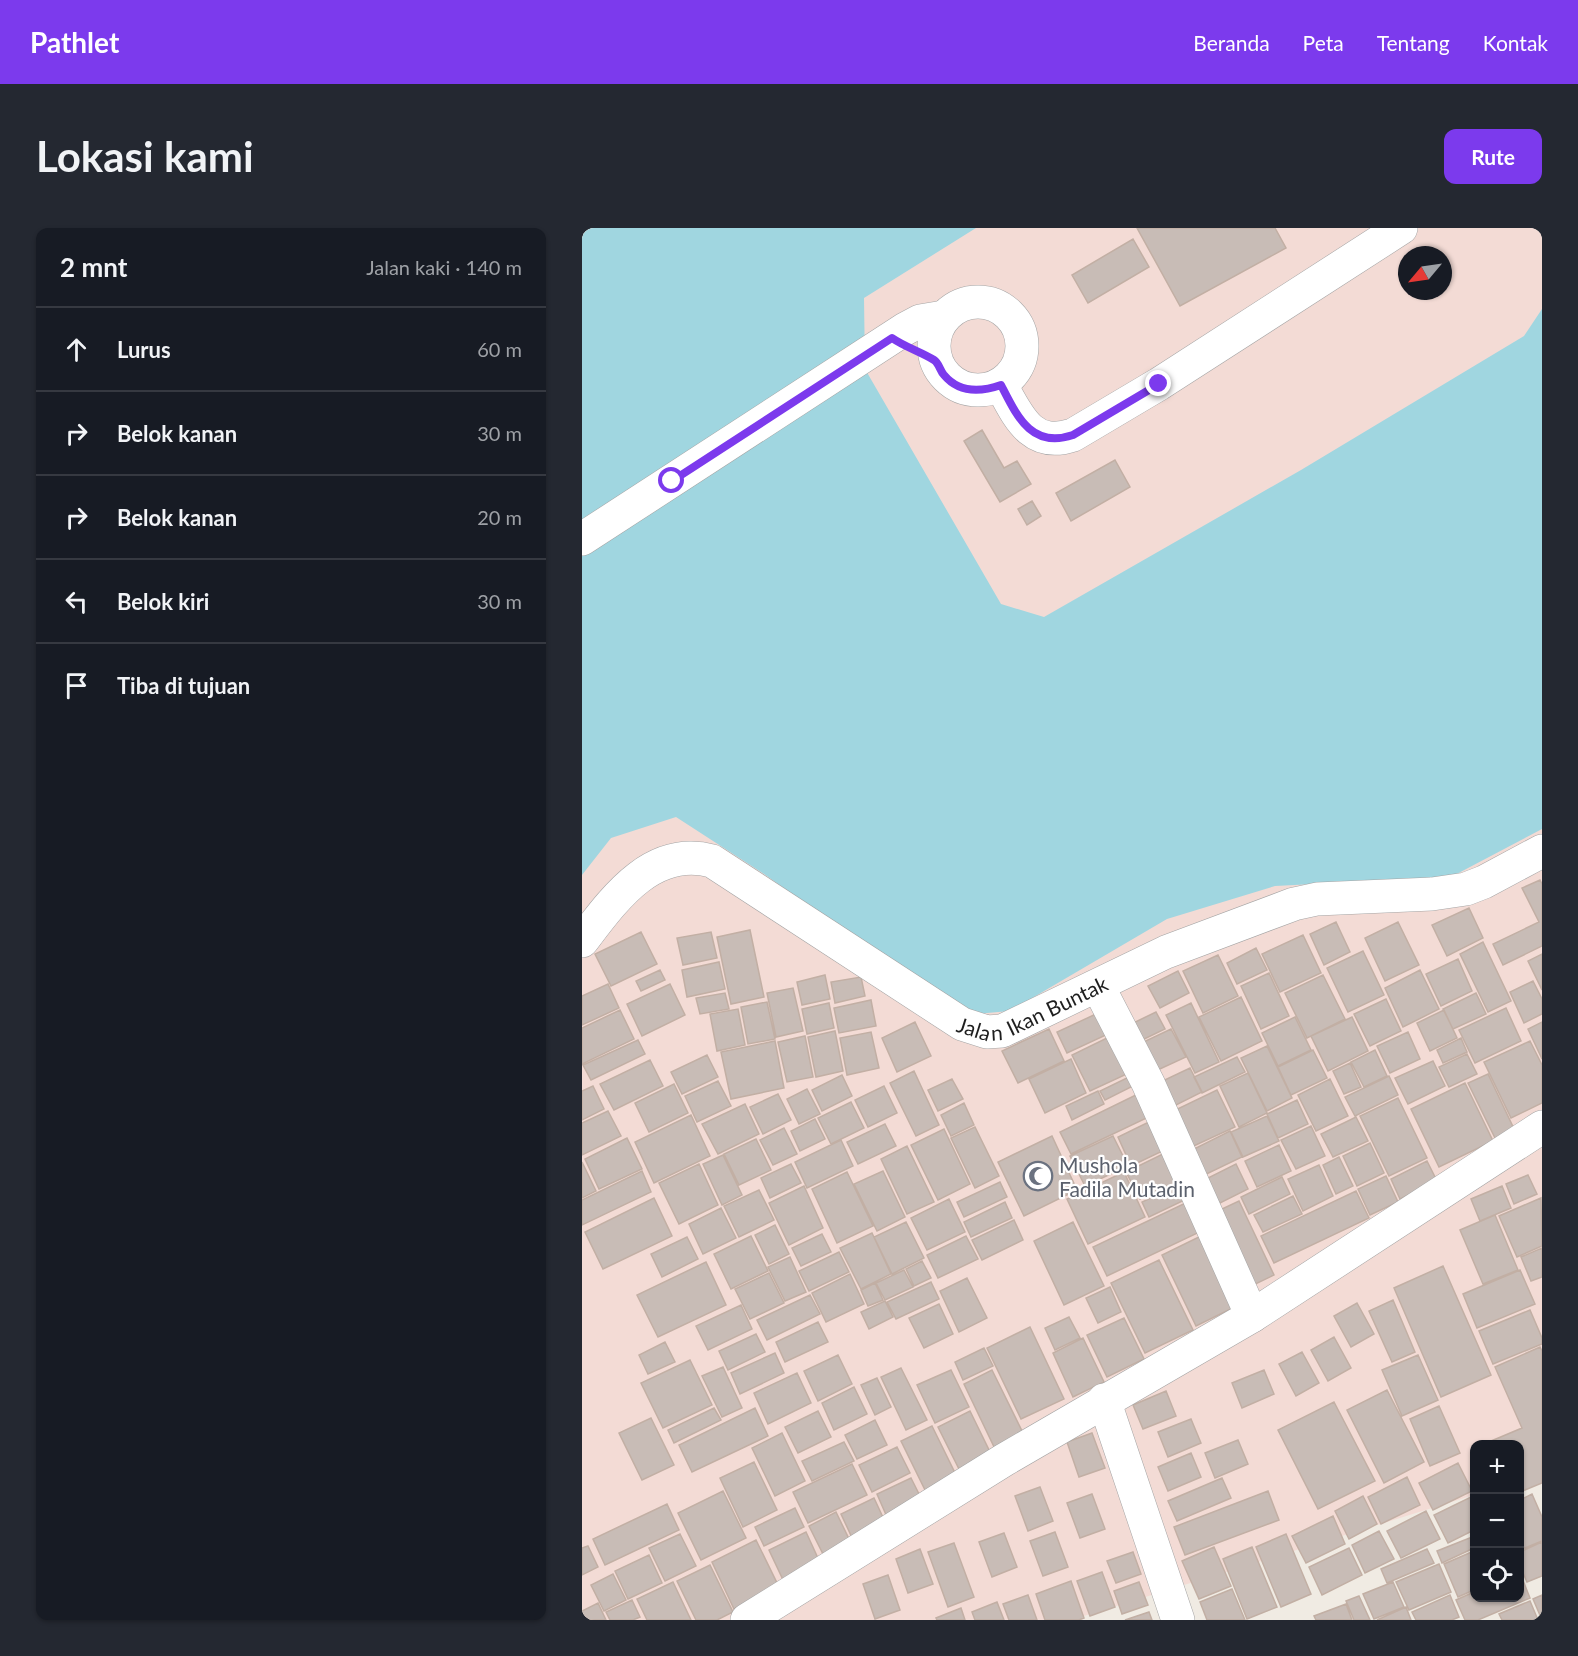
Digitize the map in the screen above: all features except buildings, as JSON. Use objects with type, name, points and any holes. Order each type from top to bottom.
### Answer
[{"type":"street","points":[[1001,385],[1023,424],[1033,432],[1047,438],[1061,439],[1073,435],[1159,384],[1401,228]]},
{"type":"street","points":[[974,301],[991,303],[1007,311],[1018,325],[1023,341],[1022,359],[1014,374],[1001,385],[986,390],[971,390],[956,385],[944,375],[936,361],[933,346],[936,330],[944,317],[958,306],[974,301]]},
{"type":"street","points":[[582,539],[912,325],[944,317]]},
{"type":"street","points":[[881,345],[908,348],[936,361]]},
{"type":"street","name":"Jalan Ikan Buntak","points":[[582,941],[613,899],[648,871],[665,862],[696,856],[712,861],[962,1024],[987,1032],[1002,1031],[1166,952],[1294,904],[1317,899],[1432,894],[1466,889],[1542,851]]},
{"type":"street","points":[[1098,986],[1148,1083],[1252,1316]]},
{"type":"street","points":[[747,1620],[1004,1460],[1252,1316],[1542,1127]]},
{"type":"street","points":[[1104,1400],[1178,1620]]},
{"type":"shaded area","points":[[582,228],[1542,228],[1542,1474],[1524,1480],[1524,1440],[1470,1440],[1470,1496],[1071,1620],[582,1620]]},
{"type":"water","points":[[582,228],[976,228],[864,298],[865,369],[1001,604],[1044,617],[1301,470],[1524,336],[1542,309],[1542,829],[1451,877],[1275,886],[1167,919],[1010,1011],[964,1015],[764,874],[676,817],[611,838],[582,875]]},
{"type":"place","name":"Mushola Fadila Mutadin","points":[[1038,1176]]},
{"type":"route","points":[[672,481],[892,338],[936,361],[944,375],[956,385],[971,390],[986,390],[1001,385],[1023,424],[1033,432],[1047,438],[1061,439],[1073,435],[1159,384]]}]
